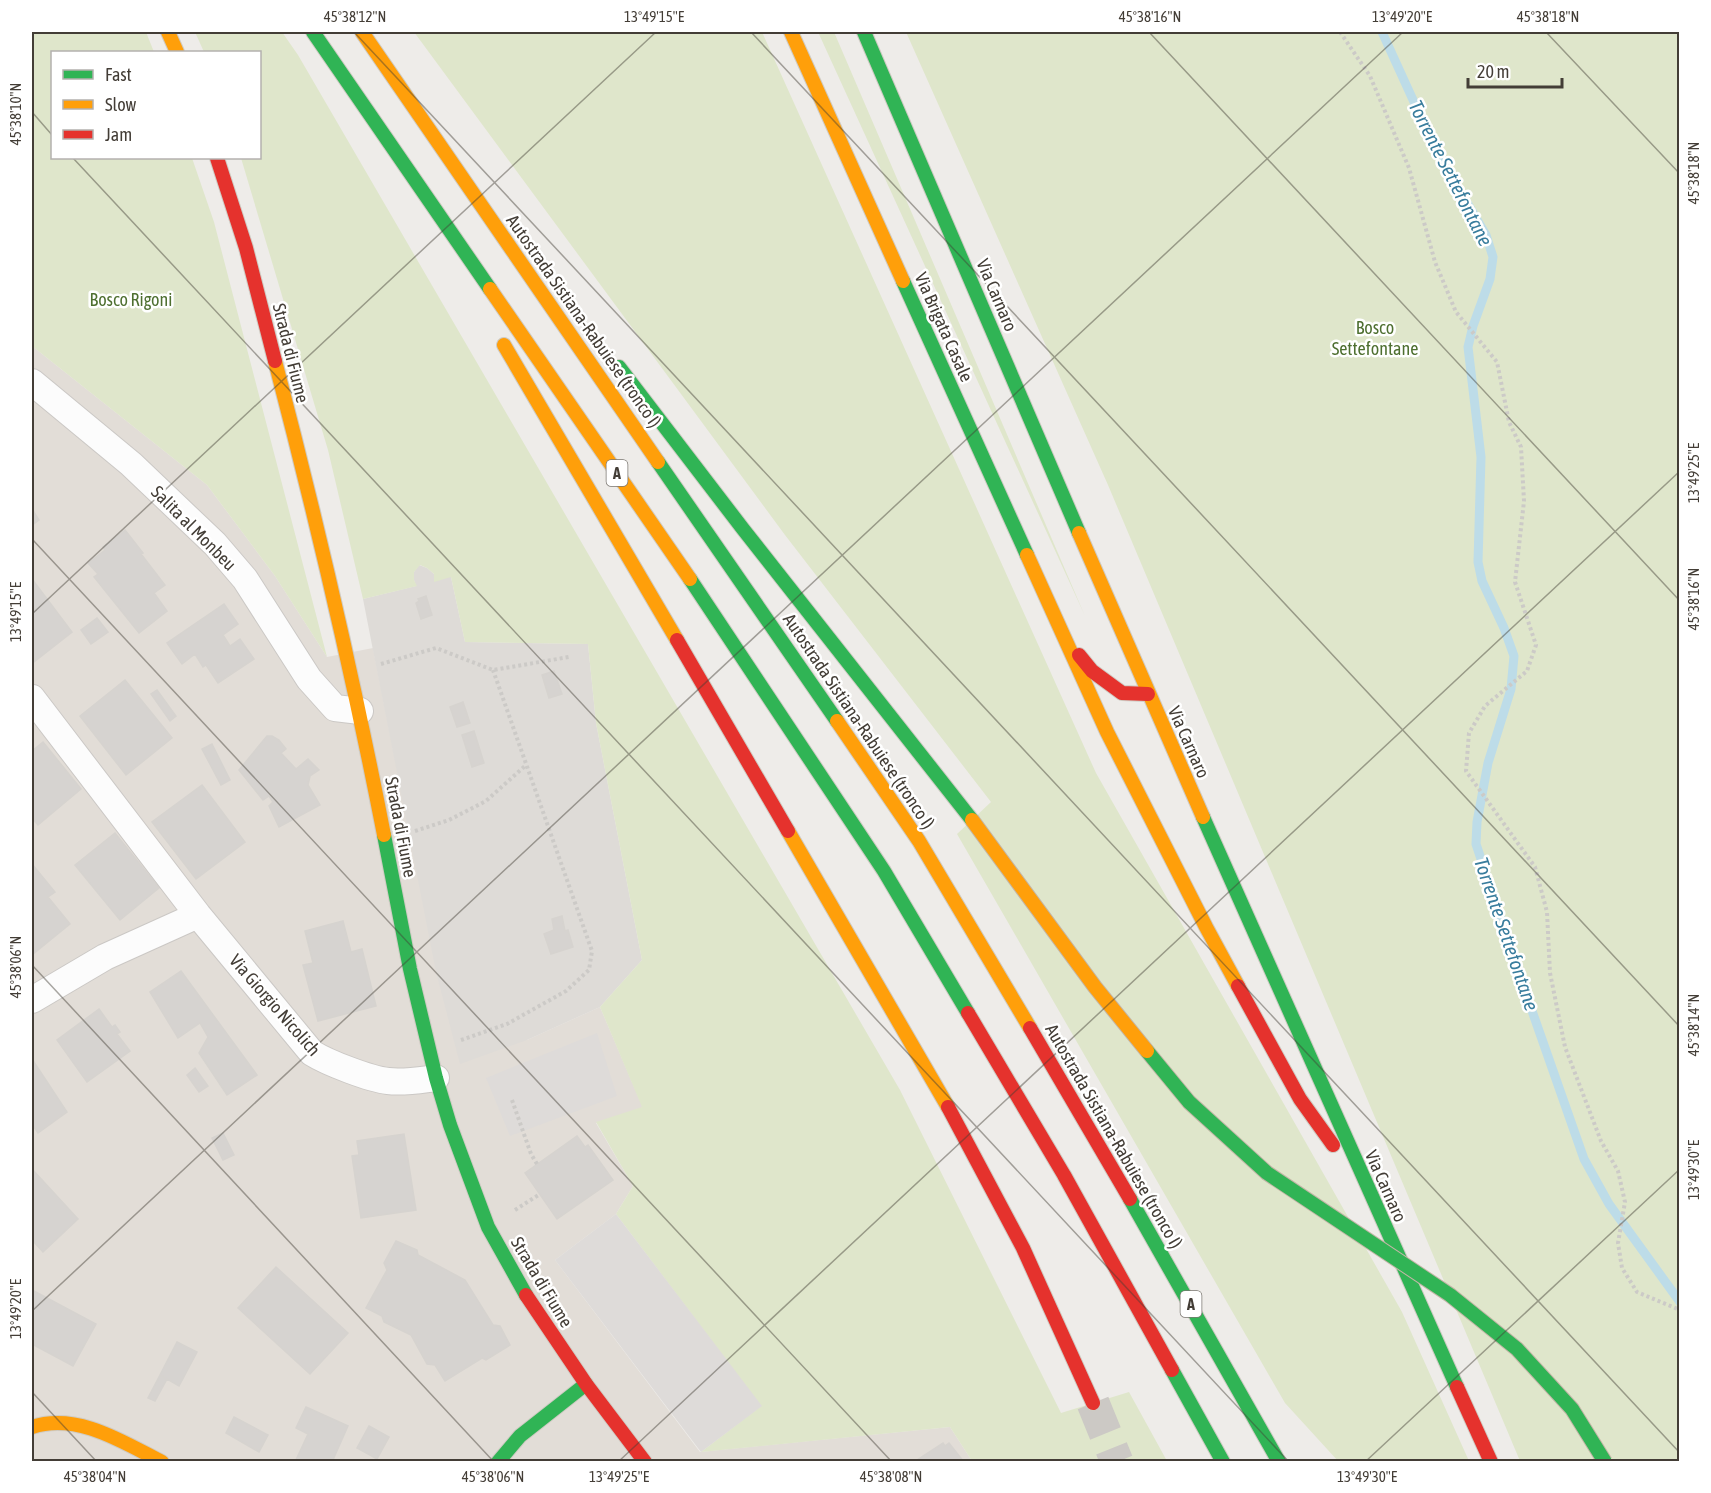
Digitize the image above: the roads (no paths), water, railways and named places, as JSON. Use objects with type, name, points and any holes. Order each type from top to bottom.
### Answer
[{"type":"main road","points":[[168,32],[177,51]]},
{"type":"main road","points":[[314,32],[445,248]]},
{"type":"main road","name":"A","points":[[314,32],[711,610],[884,870],[1064,1175],[1223,1461]]},
{"type":"main road","points":[[363,32],[521,238]]},
{"type":"main road","name":"Autostrada Sistiana-Rabuiese (tronco I)","points":[[363,32],[919,841],[1101,1149],[1279,1461]]},
{"type":"main road","name":"Via Brigata Casale","points":[[791,32],[1107,732],[1143,805],[1228,968],[1300,1099],[1377,1208]]},
{"type":"main road","name":"Via Carnaro","points":[[864,32],[1148,694],[1491,1461]]},
{"type":"main road","name":"Strada di Fiume","points":[[217,159],[246,248],[318,527],[352,672],[410,969],[436,1078],[450,1125],[488,1227],[532,1306],[586,1384],[645,1461]]},
{"type":"main road","points":[[495,330],[666,617],[957,1124],[1012,1226],[1056,1316],[1093,1403]]},
{"type":"main road","points":[[614,360],[743,529],[972,820],[1095,987],[1189,1102],[1268,1173],[1450,1295],[1518,1349],[1572,1409],[1605,1461]]},
{"type":"main road","points":[[1064,637],[1092,671],[1122,693],[1148,694]]},
{"type":"main road","points":[[498,1461],[520,1436],[586,1384]]},
{"type":"main road","points":[[32,1427],[39,1422],[79,1425],[162,1461]]},
{"type":"street","name":"Salita al Monbeu","points":[[32,382],[130,464],[215,544],[245,579],[309,679],[335,708],[360,711]]},
{"type":"street","name":"Via Giorgio Nicolich","points":[[32,698],[198,915],[312,1053],[326,1061],[386,1081],[411,1082],[436,1078]]},
{"type":"street","points":[[32,1000],[105,957],[198,915]]},
{"type":"waterway","name":"Torrente Settefontane","points":[[1382,32],[1424,124],[1486,235],[1493,257],[1490,279],[1468,347],[1481,457],[1478,562],[1482,581],[1514,656],[1511,689],[1488,763],[1477,822],[1476,844],[1584,1159],[1609,1204],[1680,1302]]},
{"type":"tunnel","points":[[1093,1403],[1117,1462]]},
{"type":"park label","name":"Bosco Rigoni","points":[[131,299]]},
{"type":"park label","name":"Bosco Settefontane","points":[[1375,337]]}]
